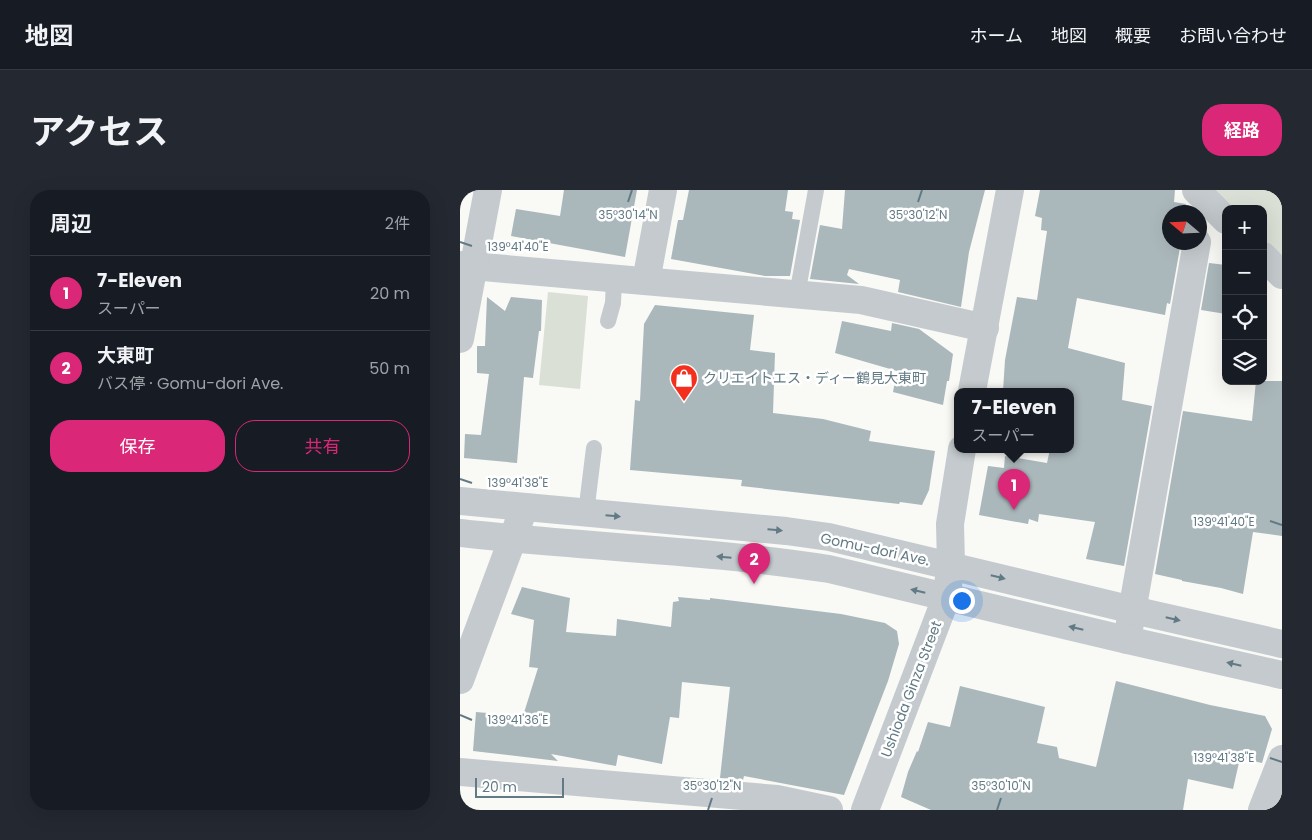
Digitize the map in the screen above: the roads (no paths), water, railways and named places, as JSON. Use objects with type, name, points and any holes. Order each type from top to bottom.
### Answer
[{"type":"street","points":[[460,340],[467,265],[488,190]]},
{"type":"street","points":[[646,282],[663,190]]},
{"type":"street","points":[[973,388],[1010,190]]},
{"type":"street","points":[[1200,194],[1222,216]]},
{"type":"street","points":[[1127,640],[1196,250]]},
{"type":"street","points":[[1267,260],[1282,275]]},
{"type":"street","points":[[467,265],[861,300],[985,328]]},
{"type":"street","name":"Ushioda Ginza Street","points":[[865,810],[946,598],[951,565],[950,524],[961,453]]},
{"type":"street","name":"Gomu-dori Ave.","points":[[460,501],[829,537],[1282,644]]},
{"type":"street","points":[[460,680],[524,508]]},
{"type":"street","points":[[460,533],[781,562],[829,569],[1127,640],[1282,674]]},
{"type":"street","points":[[1262,810],[1282,758]]},
{"type":"street","points":[[460,772],[636,798],[777,799],[829,810]]},
{"type":"lane","points":[[797,295],[816,190]]},
{"type":"lane","points":[[608,321],[614,278]]},
{"type":"lane","points":[[586,514],[594,448]]},
{"type":"place","name":"クリエイトエス・ディー鶴見大東町","points":[[684,402]]},
{"type":"place","name":"7-Eleven","points":[[1014,510]]},
{"type":"place","name":"大東町","points":[[754,584]]}]
